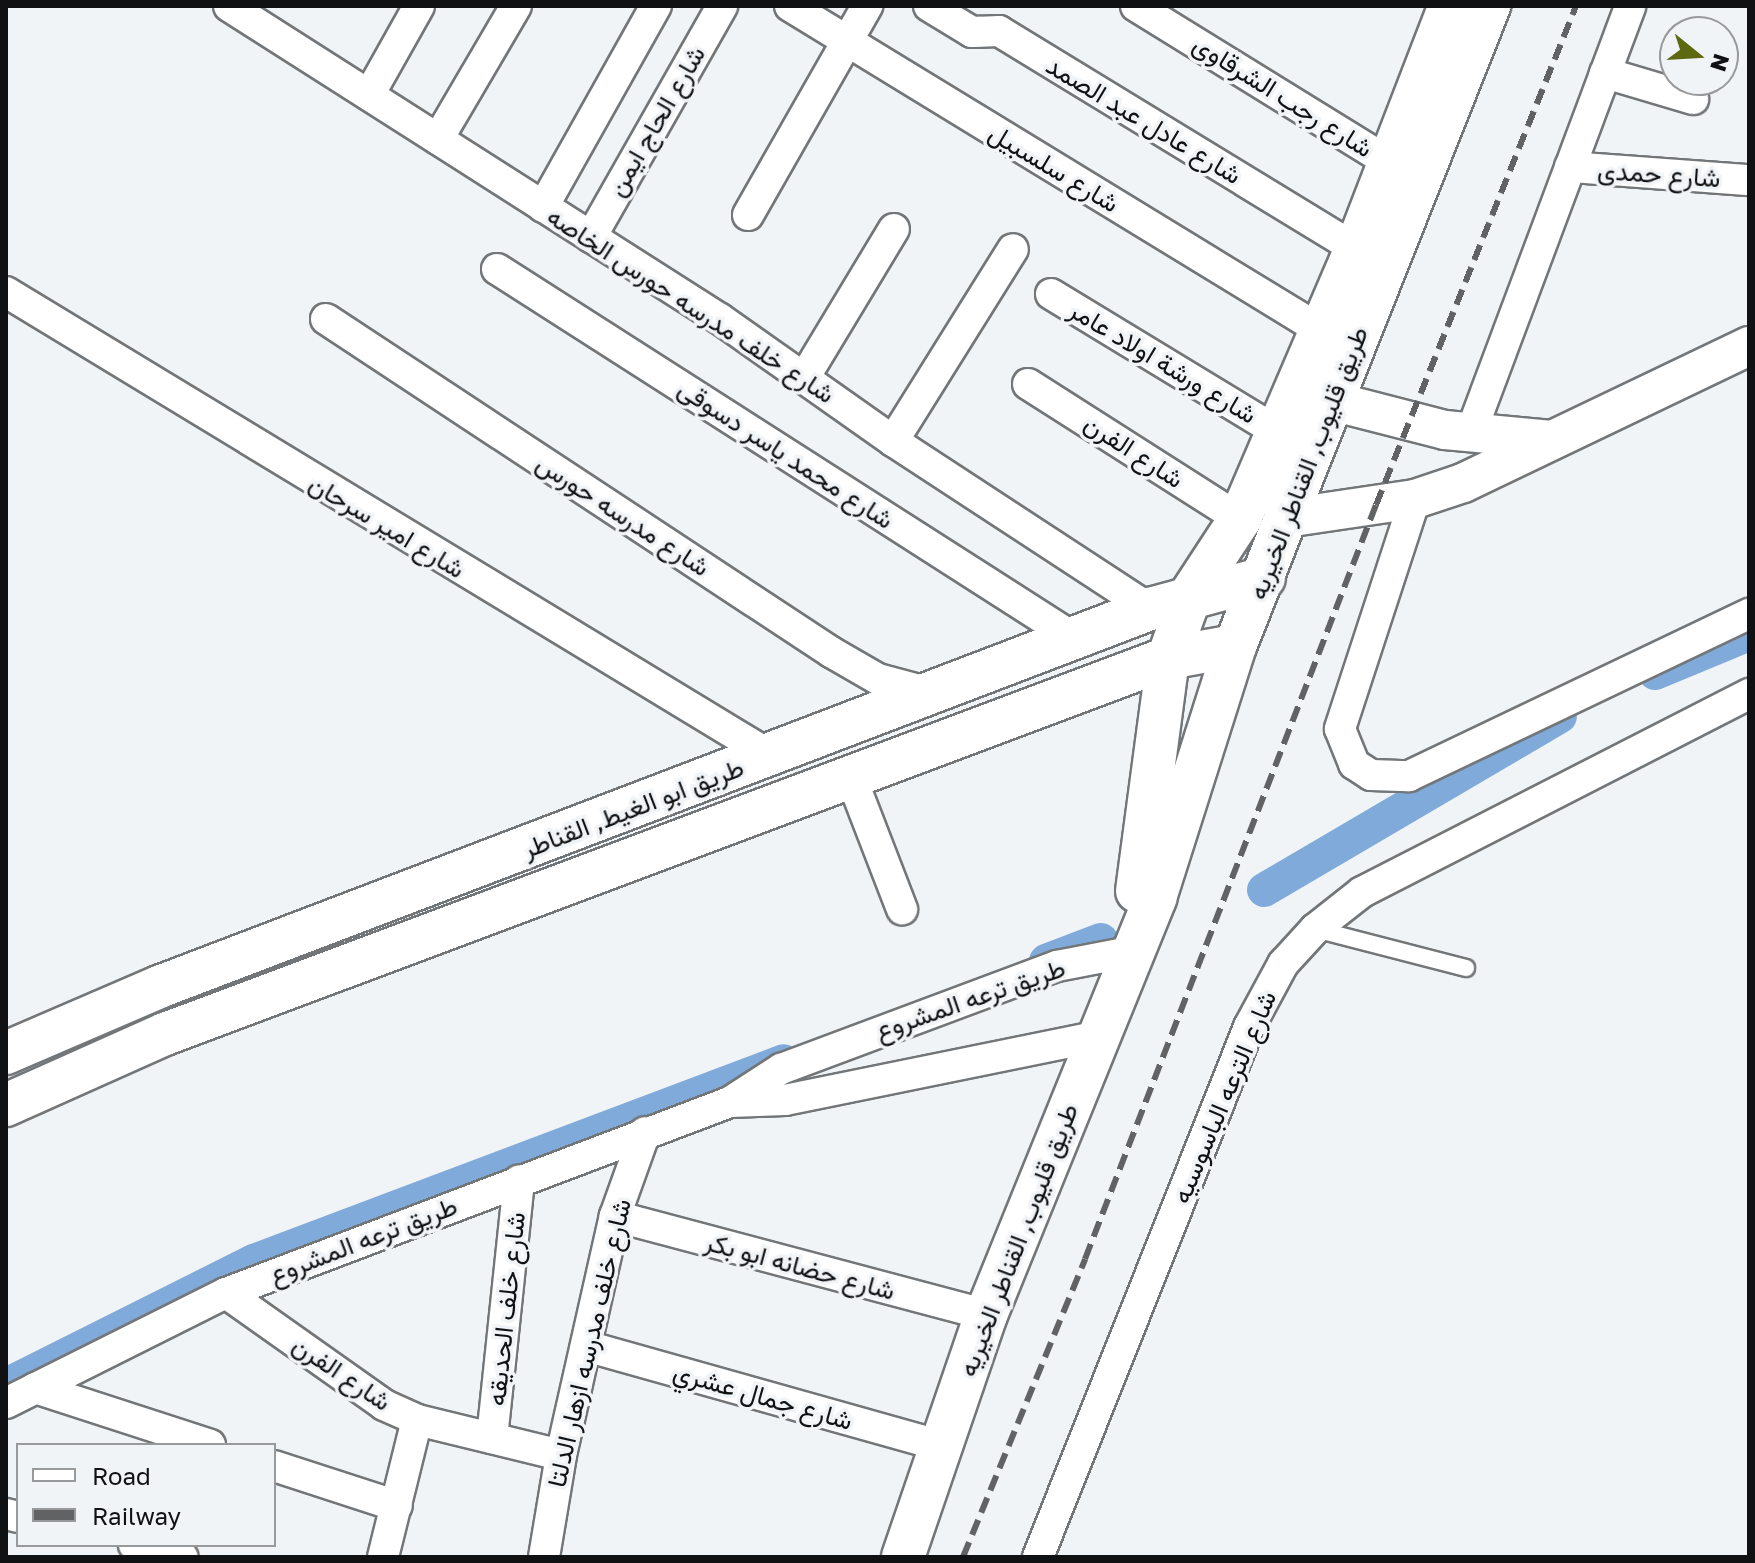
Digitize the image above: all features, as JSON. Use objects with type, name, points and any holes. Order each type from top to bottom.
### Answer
[{"type":"main road","name":"طريق قليوب, القناطر الخيريه","points":[[1135,938],[1136,897],[1168,658],[1191,594],[1240,519],[1275,430],[1356,249],[1450,6]]},
{"type":"main road","name":"طريق قليوب, القناطر الخيريه","points":[[903,1557],[986,1315],[1135,938],[1155,898],[1235,646],[1489,6]]},
{"type":"main road","name":"طريق ابو الغيط, القناطر","points":[[11,1045],[1150,609],[1191,594],[1264,578]]},
{"type":"main road","name":"طريق ابو الغيط, القناطر","points":[[6,1105],[165,1034],[1168,658],[1235,646]]},
{"type":"street","points":[[369,95],[419,6]]},
{"type":"street","points":[[438,139],[516,6]]},
{"type":"street","points":[[543,207],[656,6]]},
{"type":"street","name":"شارع الحاج ايمن","points":[[591,237],[722,6]]},
{"type":"street","name":"شارع سلسبيل","points":[[790,6],[1319,329]]},
{"type":"street","points":[[748,215],[867,6]]},
{"type":"street","name":"شارع عادل عبد الصمد","points":[[929,6],[972,32],[999,31],[1356,249]]},
{"type":"street","name":"شارع رجب الشرقاوى","points":[[1136,6],[1389,162]]},
{"type":"street","points":[[1470,435],[1630,6]]},
{"type":"street","name":"شارع خلف مدرسه حورس الخاصه","points":[[241,9],[591,237],[893,441],[1150,609]]},
{"type":"street","points":[[1605,73],[1693,99]]},
{"type":"street","name":"شارع حمدى","points":[[1570,167],[1749,180]]},
{"type":"street","points":[[804,378],[894,229]]},
{"type":"street","points":[[893,441],[1013,249]]},
{"type":"street","name":"شارع محمد ياسر دسوقى","points":[[497,269],[1074,638]]},
{"type":"street","name":"شارع امير سرحان","points":[[6,292],[771,756]]},
{"type":"street","name":"شارع ورشة اولاد عامر","points":[[1051,294],[1275,430]]},
{"type":"street","name":"شارع مدرسه حورس","points":[[326,319],[831,652],[878,679],[930,693]]},
{"type":"street","points":[[1286,518],[1415,499],[1485,473],[1749,346]]},
{"type":"street","name":"شارع الفرن","points":[[1028,384],[1240,519]]},
{"type":"street","points":[[1332,401],[1470,435],[1552,440]]},
{"type":"street","points":[[1415,499],[1340,729],[1354,764],[1371,775],[1409,776],[1749,614]]},
{"type":"street","name":"شارع الترعه الباسوسيه","points":[[1038,1557],[1249,1027],[1283,964],[1315,929],[1362,892],[1749,694]]},
{"type":"street","points":[[851,777],[902,909]]},
{"type":"street","name":"طريق ترعه المشروع","points":[[6,1404],[226,1293],[730,1102],[781,1069],[904,1020],[1135,938]]},
{"type":"street","name":"طريق ترعه المشروع","points":[[730,1102],[785,1100],[1095,1037]]},
{"type":"street","name":"شارع خلف مدرسه ازهار الدلتا","points":[[544,1557],[561,1455],[615,1216],[645,1132]]},
{"type":"street","name":"شارع خلف الحديقه","points":[[492,1438],[519,1180]]},
{"type":"street","name":"شارع حضانه ابو بكر","points":[[615,1216],[986,1315]]},
{"type":"street","name":"شارع الفرن","points":[[226,1293],[384,1405],[417,1420],[561,1455]]},
{"type":"street","name":"شارع جمال عشري","points":[[586,1346],[941,1446]]},
{"type":"street","points":[[35,1388],[204,1443]]},
{"type":"street","points":[[383,1557],[417,1420]]},
{"type":"street","points":[[276,1467],[397,1506]]},
{"type":"street","points":[[142,1547],[183,1557]]},
{"type":"lane","points":[[1315,929],[1466,968]]},
{"type":"waterway","points":[[1655,673],[1749,634]]},
{"type":"waterway","points":[[1264,890],[1560,716]]},
{"type":"waterway","points":[[1046,961],[1101,940]]},
{"type":"waterway","points":[[6,1385],[254,1261],[784,1061]]},
{"type":"railway","points":[[963,1557],[1085,1259],[1376,505],[1576,6]]}]
